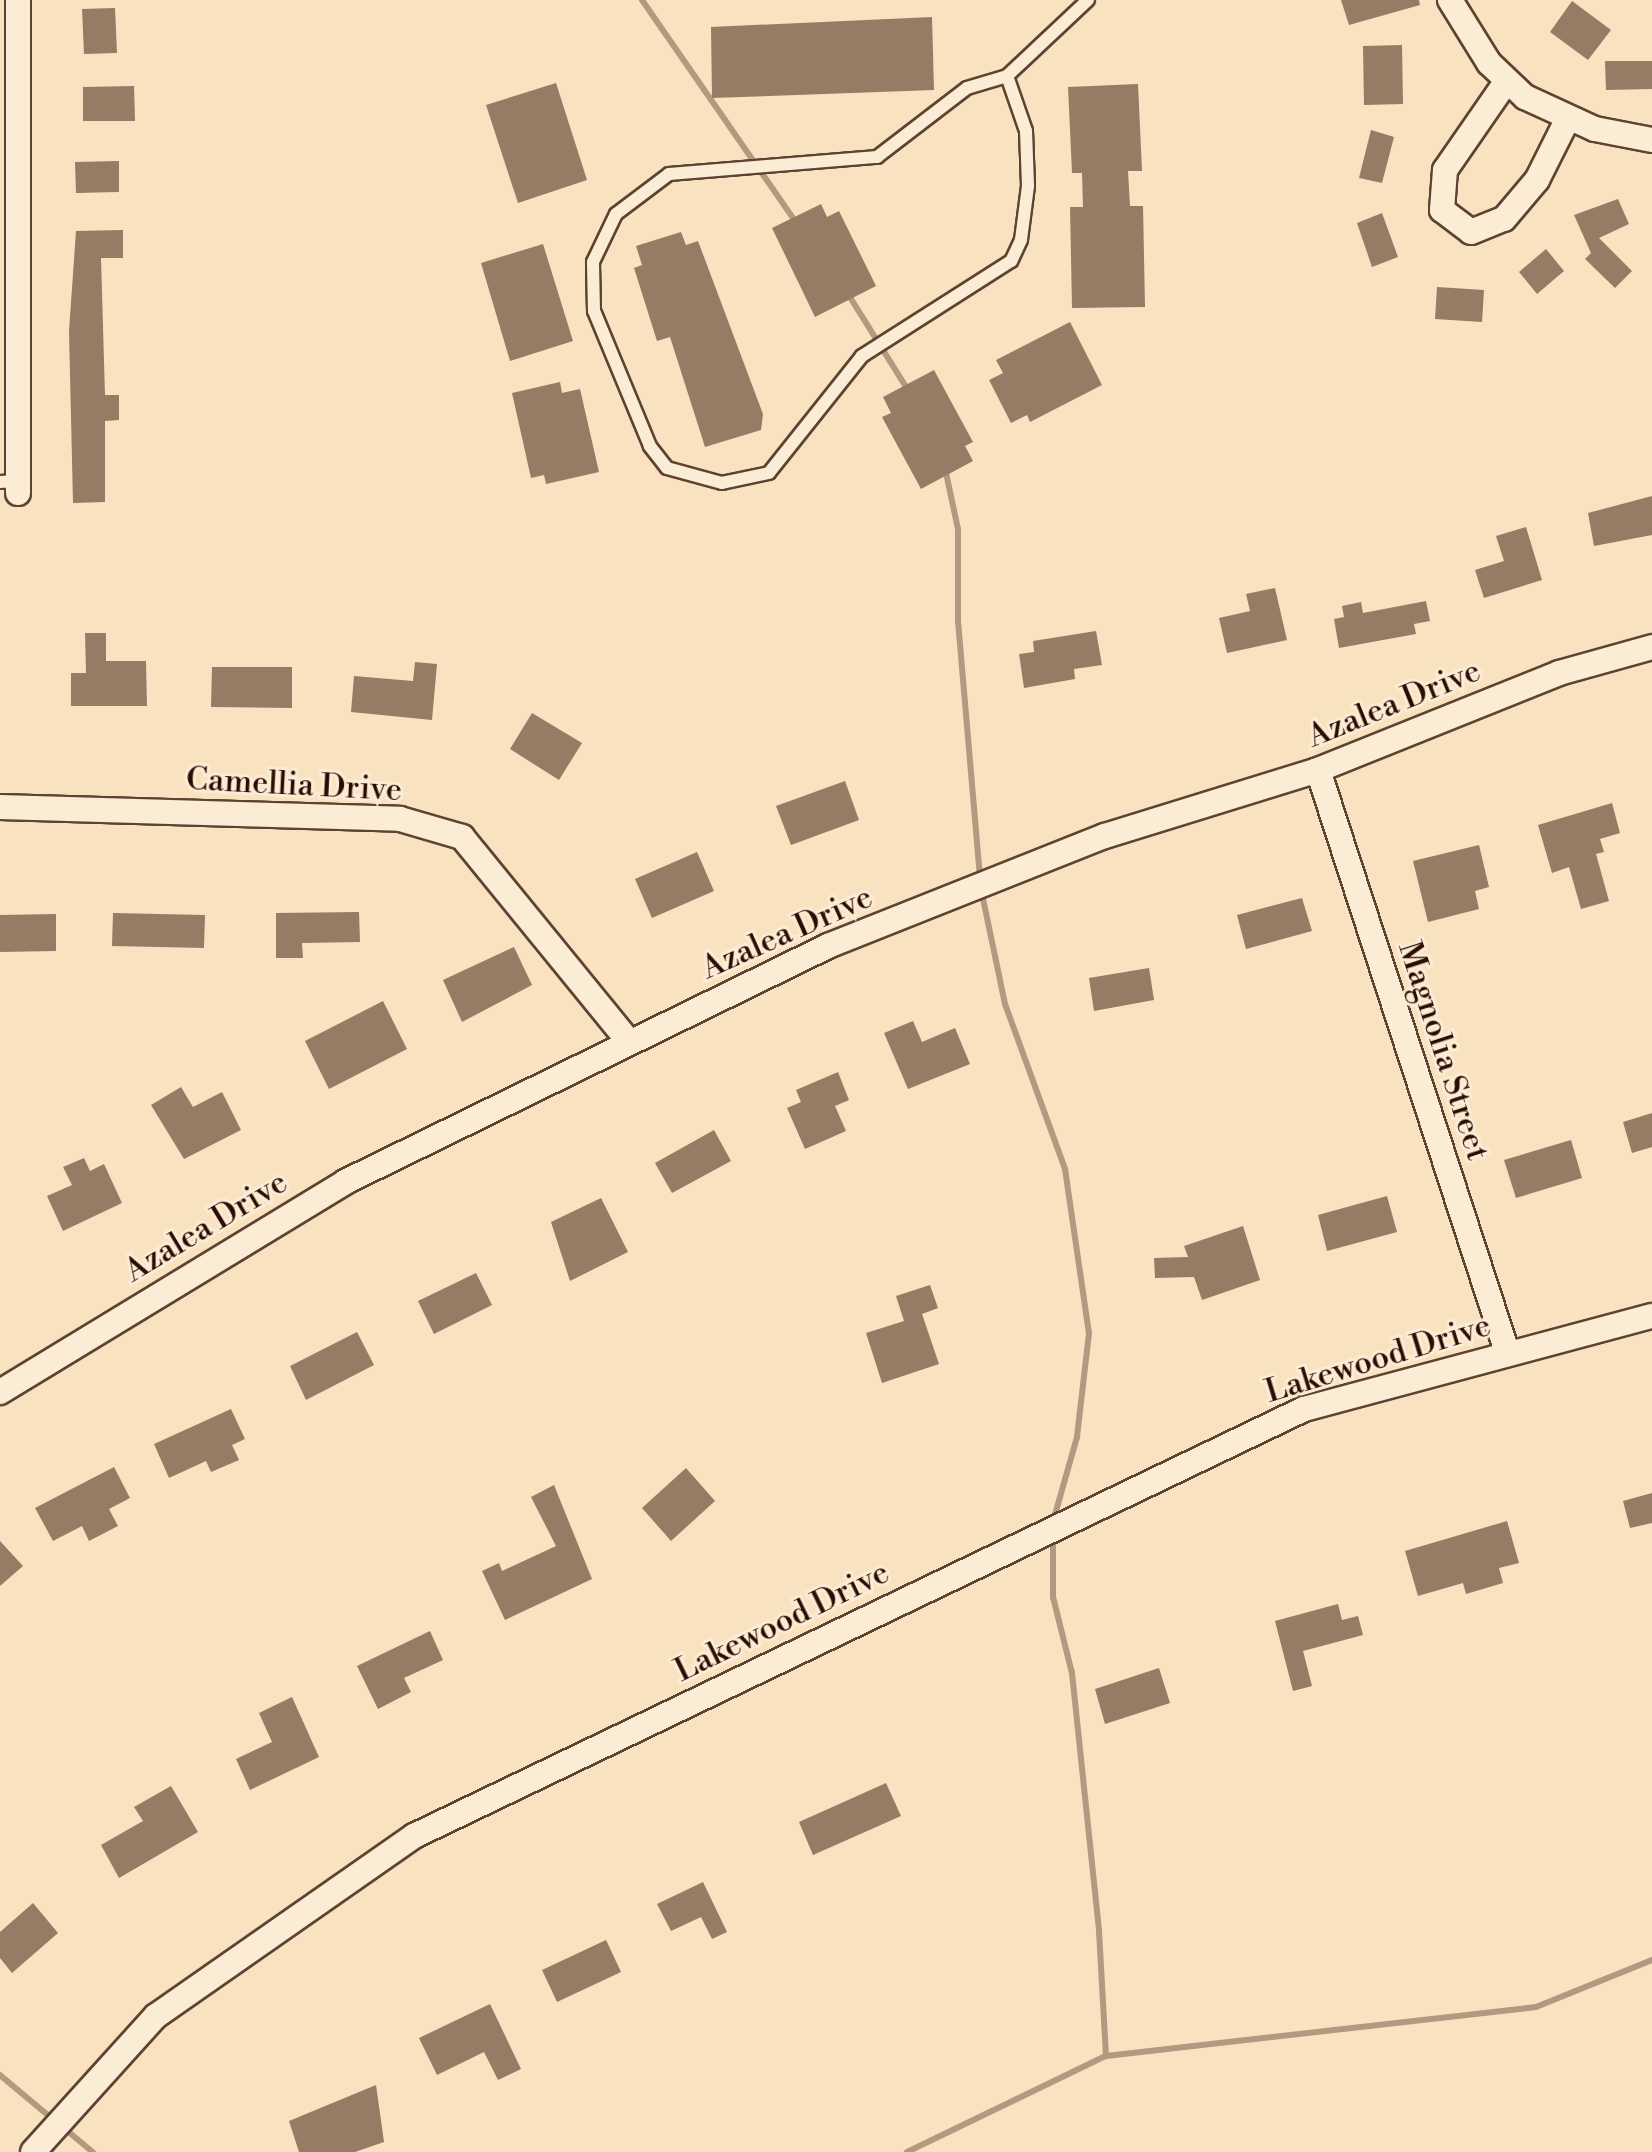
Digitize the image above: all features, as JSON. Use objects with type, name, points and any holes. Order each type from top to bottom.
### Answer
[{"type":"street","points":[[12,485],[18,0]]},
{"type":"street","points":[[1450,0],[1506,82],[1567,120],[1652,140]]},
{"type":"street","points":[[1506,82],[1445,170],[1442,210],[1471,232],[1504,219],[1537,180],[1567,120]]},
{"type":"street","name":"Azalea Drive","points":[[0,1392],[236,1242],[629,1042],[828,946],[1105,836],[1318,770],[1559,673],[1652,647]]},
{"type":"street","name":"Magnolia Street","points":[[1318,770],[1507,1352]]},
{"type":"street","name":"Camellia Drive","points":[[0,807],[400,819],[462,837],[629,1042]]},
{"type":"street","name":"Lakewood Drive","points":[[33,2152],[156,2016],[414,1836],[1304,1409],[1507,1352],[1652,1316]]},
{"type":"lane","points":[[1007,76],[1026,131],[1028,186],[1021,240],[1011,261],[862,356],[769,473],[722,483],[667,468],[650,446],[594,311],[593,262],[616,214],[669,174],[877,157],[967,88],[1007,76],[1088,0]]},
{"type":"building","points":[[1341,0],[1419,0],[1420,5],[1349,25]]},
{"type":"building","points":[[1572,1],[1611,30],[1588,60],[1550,32]]},
{"type":"building","points":[[115,8],[117,53],[84,54],[82,9]]},
{"type":"building","points":[[932,17],[934,90],[712,98],[711,27]]},
{"type":"building","points":[[1402,45],[1403,104],[1364,105],[1363,46]]},
{"type":"building","points":[[1605,61],[1652,61],[1652,89],[1606,90]]},
{"type":"building","points":[[556,83],[587,180],[518,203],[486,105]]},
{"type":"building","points":[[1138,84],[1142,171],[1128,171],[1130,206],[1143,206],[1145,307],[1072,308],[1070,207],[1083,207],[1082,173],[1072,173],[1068,87]]},
{"type":"building","points":[[134,86],[135,121],[83,121],[83,87]]},
{"type":"building","points":[[1371,130],[1394,137],[1382,183],[1359,178]]},
{"type":"building","points":[[119,161],[119,192],[76,193],[75,162]]},
{"type":"building","points":[[1618,199],[1629,224],[1599,238],[1632,271],[1615,288],[1585,259],[1591,253],[1574,215]]},
{"type":"building","points":[[821,204],[827,217],[839,211],[876,286],[815,317],[772,228]]},
{"type":"building","points":[[1382,213],[1398,257],[1372,267],[1357,223]]},
{"type":"building","points":[[123,230],[123,258],[101,258],[105,395],[119,395],[119,420],[105,421],[105,502],[73,503],[69,331],[76,231]]},
{"type":"building","points":[[681,232],[686,245],[698,241],[763,414],[761,430],[705,447],[670,337],[657,341],[634,268],[642,265],[636,246]]},
{"type":"building","points":[[543,244],[573,341],[510,361],[481,263]]},
{"type":"building","points":[[1546,249],[1564,271],[1537,294],[1519,272]]},
{"type":"building","points":[[1437,287],[1484,290],[1482,322],[1435,319]]},
{"type":"building","points":[[1070,322],[1102,385],[1030,422],[1027,415],[1011,423],[989,380],[1003,373],[996,360]]},
{"type":"building","points":[[934,370],[973,442],[965,446],[973,461],[921,489],[882,417],[891,413],[883,397]]},
{"type":"building","points":[[560,382],[562,393],[580,389],[599,472],[546,484],[544,475],[531,478],[512,393]]},
{"type":"building","points":[[1652,496],[1652,535],[1594,546],[1588,513]]},
{"type":"building","points":[[1526,527],[1542,580],[1484,598],[1475,570],[1504,561],[1496,536]]},
{"type":"building","points":[[1275,588],[1287,640],[1227,653],[1219,618],[1250,611],[1246,594]]},
{"type":"building","points":[[1426,601],[1430,621],[1414,624],[1416,634],[1339,648],[1334,619],[1344,617],[1342,606],[1361,602],[1363,613]]},
{"type":"building","points":[[1096,631],[1102,665],[1074,669],[1075,679],[1024,688],[1019,654],[1034,652],[1033,641]]},
{"type":"building","points":[[85,633],[106,633],[106,661],[146,661],[147,706],[71,706],[71,673],[86,673]]},
{"type":"building","points":[[415,662],[437,664],[432,720],[351,712],[354,676],[413,681]]},
{"type":"building","points":[[212,667],[292,667],[292,708],[211,707]]},
{"type":"building","points":[[532,713],[582,743],[559,780],[510,749]]},
{"type":"building","points":[[845,781],[859,820],[791,845],[776,806]]},
{"type":"building","points":[[1612,803],[1620,833],[1600,839],[1604,852],[1596,854],[1609,901],[1581,909],[1569,867],[1552,873],[1538,825]]},
{"type":"building","points":[[1479,845],[1489,887],[1475,891],[1479,909],[1428,922],[1413,861]]},
{"type":"building","points":[[697,852],[714,891],[652,918],[635,879]]},
{"type":"building","points":[[1302,898],[1312,931],[1246,949],[1237,915]]},
{"type":"building","points":[[359,912],[360,942],[302,943],[303,958],[276,958],[276,913]]},
{"type":"building","points":[[113,913],[205,915],[204,948],[112,946]]},
{"type":"building","points":[[56,914],[56,951],[0,952],[0,915]]},
{"type":"building","points":[[514,947],[532,985],[462,1022],[443,980]]},
{"type":"building","points":[[1149,968],[1154,1000],[1094,1011],[1089,978]]},
{"type":"building","points":[[383,1001],[407,1049],[329,1089],[305,1041]]},
{"type":"building","points":[[913,1021],[922,1042],[955,1028],[970,1064],[908,1089],[884,1033]]},
{"type":"building","points":[[838,1072],[849,1100],[835,1106],[846,1131],[805,1149],[787,1108],[801,1102],[796,1090]]},
{"type":"building","points":[[181,1087],[193,1107],[222,1092],[241,1130],[184,1159],[151,1105]]},
{"type":"building","points":[[1652,1113],[1652,1147],[1632,1153],[1623,1122]]},
{"type":"building","points":[[714,1130],[731,1161],[672,1193],[655,1163]]},
{"type":"building","points":[[1571,1140],[1582,1178],[1516,1198],[1504,1160]]},
{"type":"building","points":[[84,1158],[90,1171],[104,1164],[122,1203],[63,1231],[47,1196],[72,1185],[63,1167]]},
{"type":"building","points":[[1387,1196],[1397,1232],[1327,1251],[1318,1215]]},
{"type":"building","points":[[601,1198],[628,1252],[570,1281],[551,1222]]},
{"type":"building","points":[[1243,1226],[1260,1280],[1202,1300],[1194,1277],[1155,1278],[1154,1258],[1188,1257],[1184,1246]]},
{"type":"building","points":[[476,1273],[492,1305],[434,1334],[418,1301]]},
{"type":"building","points":[[930,1285],[938,1308],[922,1314],[939,1364],[882,1383],[866,1333],[904,1321],[896,1296]]},
{"type":"building","points":[[357,1332],[374,1365],[306,1400],[290,1366]]},
{"type":"building","points":[[231,1409],[245,1439],[232,1445],[239,1460],[211,1472],[206,1461],[169,1478],[154,1444]]},
{"type":"building","points":[[114,1467],[130,1498],[109,1509],[118,1526],[89,1541],[82,1526],[53,1541],[35,1508]]},
{"type":"building","points":[[686,1468],[715,1501],[671,1541],[642,1508]]},
{"type":"building","points":[[554,1485],[592,1579],[505,1620],[482,1571],[499,1563],[502,1571],[556,1546],[531,1497]]},
{"type":"building","points":[[1652,1493],[1652,1523],[1630,1528],[1623,1501]]},
{"type":"building","points":[[1507,1521],[1519,1563],[1499,1568],[1503,1583],[1466,1594],[1463,1583],[1418,1596],[1405,1551]]},
{"type":"building","points":[[0,1541],[23,1566],[0,1586]]},
{"type":"building","points":[[1338,1604],[1342,1620],[1358,1616],[1363,1635],[1303,1651],[1312,1686],[1293,1691],[1275,1621]]},
{"type":"building","points":[[430,1631],[443,1660],[404,1678],[411,1692],[378,1709],[357,1666]]},
{"type":"building","points":[[1159,1668],[1170,1703],[1105,1724],[1095,1689]]},
{"type":"building","points":[[292,1697],[319,1757],[250,1790],[236,1759],[272,1742],[259,1713]]},
{"type":"building","points":[[886,1783],[901,1816],[813,1855],[799,1822]]},
{"type":"building","points":[[171,1786],[198,1832],[119,1878],[101,1845],[143,1821],[134,1807]]},
{"type":"building","points":[[703,1882],[727,1932],[712,1939],[701,1917],[671,1931],[657,1904]]},
{"type":"building","points":[[33,1903],[58,1933],[12,1973],[0,1958],[0,1932]]},
{"type":"building","points":[[606,1940],[621,1972],[557,2002],[542,1970]]},
{"type":"building","points":[[490,2004],[521,2069],[498,2080],[484,2052],[437,2075],[419,2038]]},
{"type":"building","points":[[376,2085],[384,2142],[355,2152],[299,2152],[289,2121]]},
{"type":"waterway","points":[[642,0],[797,224]]},
{"type":"waterway","points":[[848,294],[908,390]]},
{"type":"waterway","points":[[945,468],[958,529],[958,621],[980,878]]},
{"type":"waterway","points":[[981,889],[1005,1004],[1065,1169],[1089,1333],[1077,1437],[1053,1522]]},
{"type":"waterway","points":[[1053,1538],[1053,1597],[1072,1673],[1099,1931],[1106,2056]]},
{"type":"waterway","points":[[907,2152],[1106,2056],[1536,2007],[1652,1960]]},
{"type":"waterway","points":[[0,2075],[55,2121]]},
{"type":"waterway","points":[[64,2128],[93,2152]]}]
